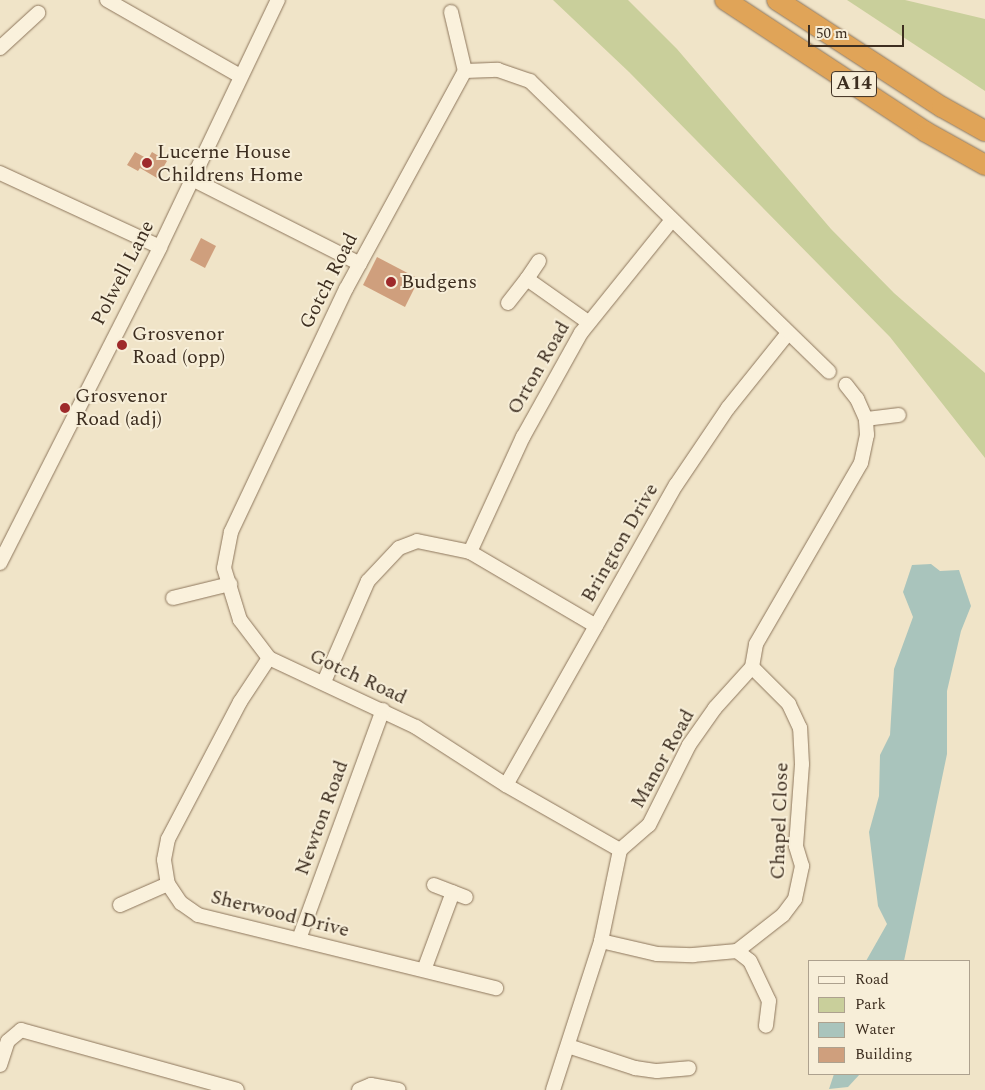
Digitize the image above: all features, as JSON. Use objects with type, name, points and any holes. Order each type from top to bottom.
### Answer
[{"type":"highway","name":"A14","points":[[725,0],[926,132],[985,164]]},
{"type":"highway","name":"A14","points":[[777,0],[942,107],[985,132]]},
{"type":"street","points":[[107,0],[240,76]]},
{"type":"street","name":"Polwell Lane","points":[[0,563],[160,247],[240,76],[278,0]]},
{"type":"street","points":[[451,12],[465,71],[498,70],[530,81],[671,221],[829,372]]},
{"type":"street","points":[[0,48],[38,13]]},
{"type":"street","name":"Gotch Road","points":[[465,71],[360,264],[283,417],[231,532],[224,568],[240,620],[269,658],[324,682],[416,727],[506,785],[620,850]]},
{"type":"street","points":[[0,173],[160,247]]},
{"type":"street","points":[[192,179],[360,264]]},
{"type":"street","name":"Orton Road","points":[[470,552],[551,382],[588,322],[671,221]]},
{"type":"street","points":[[508,303],[539,261]]},
{"type":"street","points":[[527,279],[588,322]]},
{"type":"street","name":"Brington Drive","points":[[506,785],[676,485],[728,408],[788,333]]},
{"type":"street","points":[[752,667],[756,644],[861,463],[867,435],[866,419],[857,399],[846,385]]},
{"type":"street","points":[[866,419],[899,415]]},
{"type":"street","points":[[324,682],[368,581],[382,562],[399,548],[417,541],[470,552],[596,626]]},
{"type":"street","points":[[173,598],[230,584]]},
{"type":"street","name":"Sherwood Drive","points":[[269,658],[240,702],[168,839],[164,860],[168,884],[181,903],[198,915],[496,988]]},
{"type":"street","name":"Manor Road","points":[[620,850],[649,825],[689,745],[715,708],[752,667]]},
{"type":"street","name":"Chapel Close","points":[[601,941],[657,954],[693,956],[737,950],[783,915],[795,900],[802,866],[796,846],[802,764],[800,728],[789,704],[752,667]]},
{"type":"street","name":"Newton Road","points":[[299,939],[383,710]]},
{"type":"street","points":[[556,1089],[601,941],[620,850]]},
{"type":"street","points":[[120,905],[168,884]]},
{"type":"street","points":[[434,885],[466,897]]},
{"type":"street","points":[[424,970],[453,892]]},
{"type":"street","points":[[737,950],[750,961],[769,1001],[766,1026]]},
{"type":"street","points":[[0,1065],[8,1041],[21,1030],[237,1090]]},
{"type":"street","points":[[568,1046],[635,1068],[657,1071],[690,1068]]},
{"type":"street","points":[[359,1090],[371,1085],[399,1090]]},
{"type":"green space","points":[[553,0],[628,0],[677,49],[831,229],[894,293],[985,373],[985,458],[890,337],[629,72]]},
{"type":"green space","points":[[847,0],[905,0],[985,19],[985,91]]},
{"type":"water","points":[[931,564],[940,571],[959,570],[971,606],[961,631],[947,691],[947,754],[904,960],[867,960],[887,924],[878,906],[869,832],[879,796],[880,755],[890,735],[894,669],[913,617],[903,592],[912,565]]},
{"type":"water","points":[[834,1075],[859,1075],[848,1087],[829,1089]]},
{"type":"building","name":"Lucerne House Childrens Home","points":[[135,152],[148,159],[152,152],[167,161],[157,178],[140,168],[138,171],[127,165]]},
{"type":"building","points":[[201,238],[216,246],[205,268],[190,260]]},
{"type":"building","name":"Budgens","points":[[377,257],[419,279],[405,307],[363,285]]},
{"type":"place","name":"Lucerne House Childrens Home","points":[[147,163]]},
{"type":"place","name":"Budgens","points":[[391,282]]},
{"type":"place","name":"Grosvenor Road (opp)","points":[[122,345]]},
{"type":"place","name":"Grosvenor Road (adj)","points":[[65,408]]}]
